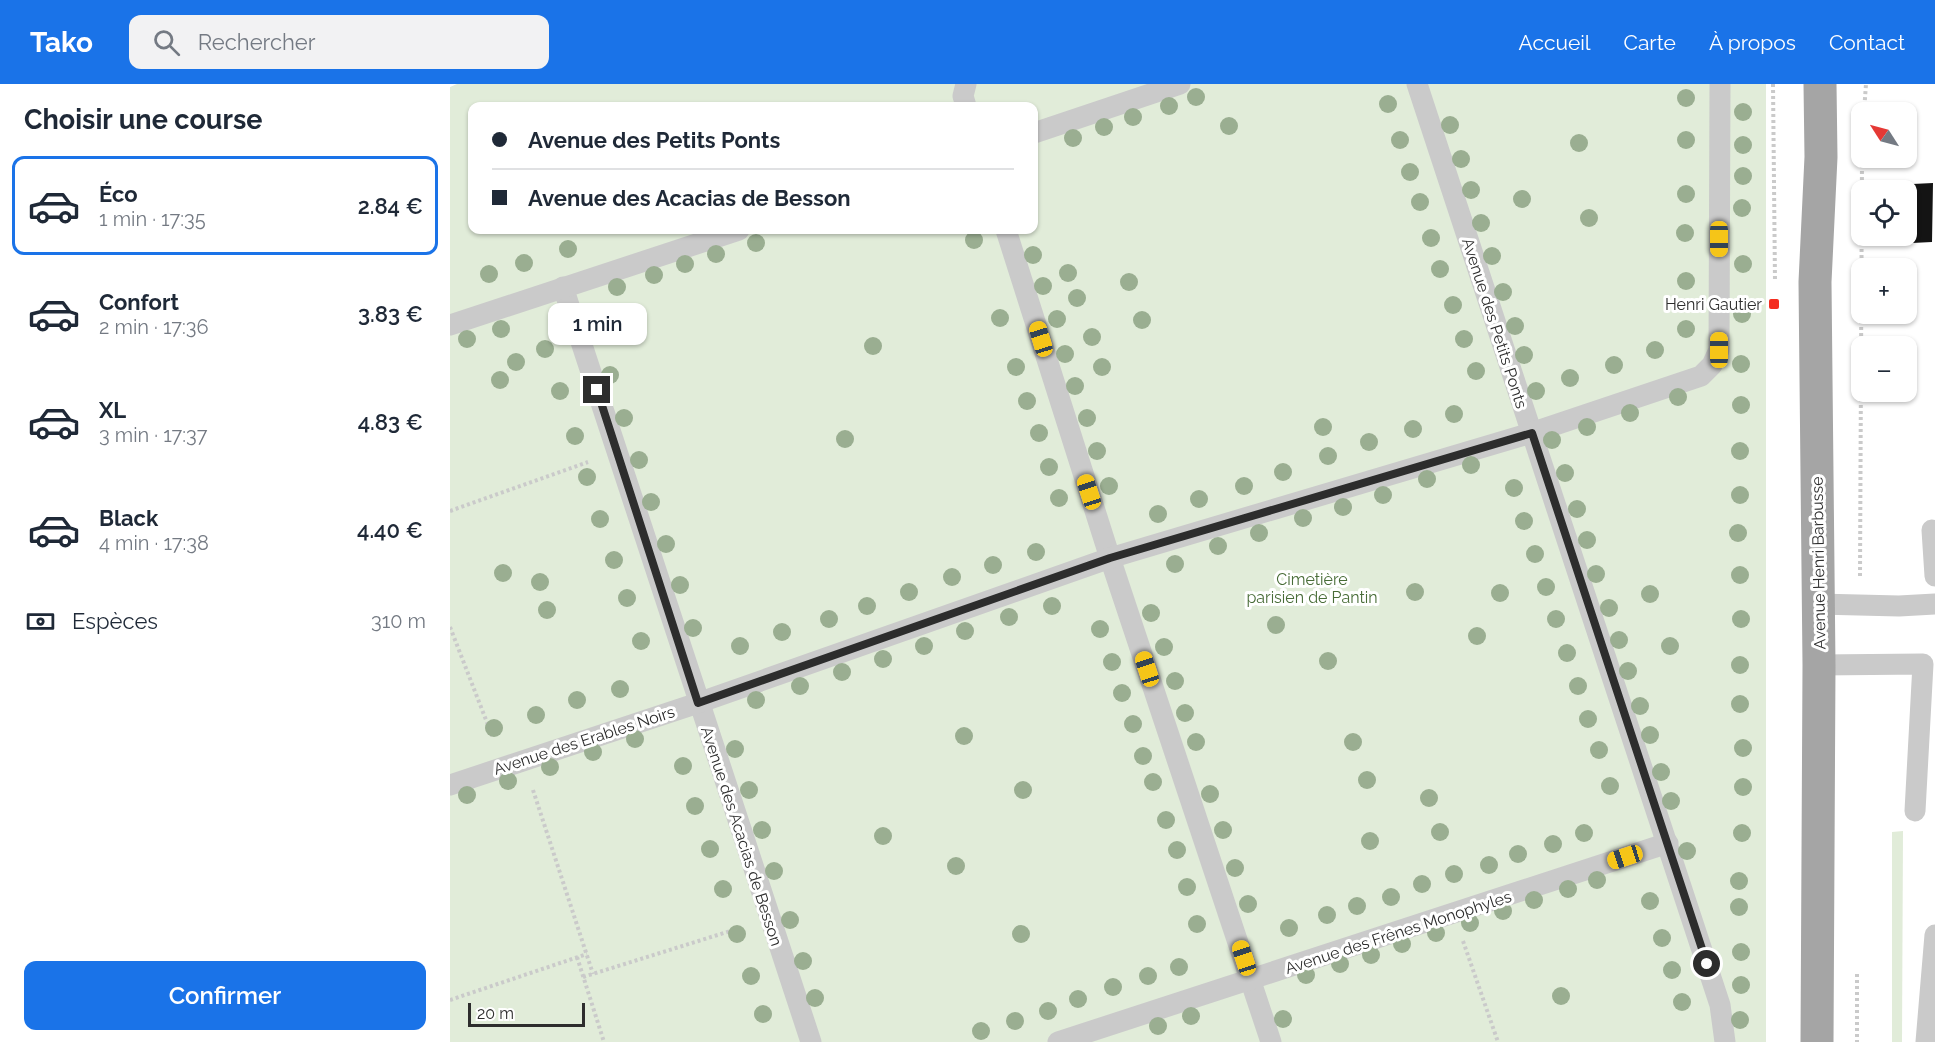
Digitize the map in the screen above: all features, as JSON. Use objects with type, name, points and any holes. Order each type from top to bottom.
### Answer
[{"type":"main road","name":"Avenue Henri Barbusse","points":[[1816,1042],[1819,664],[1815,282],[1821,157],[1820,84]]},
{"type":"lane","points":[[965,102],[963,96],[966,84]]},
{"type":"lane","points":[[1038,131],[1155,88],[1180,84]]},
{"type":"lane","name":"Avenue des Petits Ponts","points":[[1417,84],[1668,843],[1720,1005],[1725,1042]]},
{"type":"lane","name":"Avenue des Erables Noirs","points":[[450,785],[698,703],[1110,558],[1532,433],[1701,376],[1712,365],[1719,350],[1720,84]]},
{"type":"lane","points":[[450,325],[727,234]]},
{"type":"lane","points":[[1007,234],[1110,558],[1271,1042]]},
{"type":"lane","name":"Avenue des Acacias de Besson","points":[[563,287],[811,1042]]},
{"type":"lane","points":[[1932,530],[1935,576]]},
{"type":"lane","points":[[1818,604],[1899,606],[1935,604]]},
{"type":"lane","points":[[1819,664],[1929,664],[1915,811]]},
{"type":"lane","name":"Avenue des Frênes Monophyles","points":[[1058,1042],[1668,843]]},
{"type":"lane","points":[[1926,1042],[1935,935]]},
{"type":"path","points":[[1772,135],[1773,84]]},
{"type":"path","points":[[1865,102],[1866,84]]},
{"type":"path","points":[[450,511],[617,452]]},
{"type":"path","points":[[450,627],[514,764],[593,974]]},
{"type":"path","points":[[1454,914],[1498,1042]]},
{"type":"path","points":[[583,977],[770,918]]},
{"type":"path","points":[[450,999],[587,954]]},
{"type":"path","points":[[577,957],[604,1042]]},
{"type":"green space","name":"Cimetière parisien de Pantin","points":[[457,84],[1766,84],[1766,1042],[450,1042],[450,87]]},
{"type":"green space","points":[[1903,831],[1902,1042],[1892,1042],[1892,832]]},
{"type":"building","points":[[1933,183],[1932,242],[1917,243],[1917,184]]},
{"type":"place","name":"Henri Gautier","points":[[1774,304]]},
{"type":"route","points":[[597,390],[698,703],[1110,558],[1532,433],[1707,964]]}]
